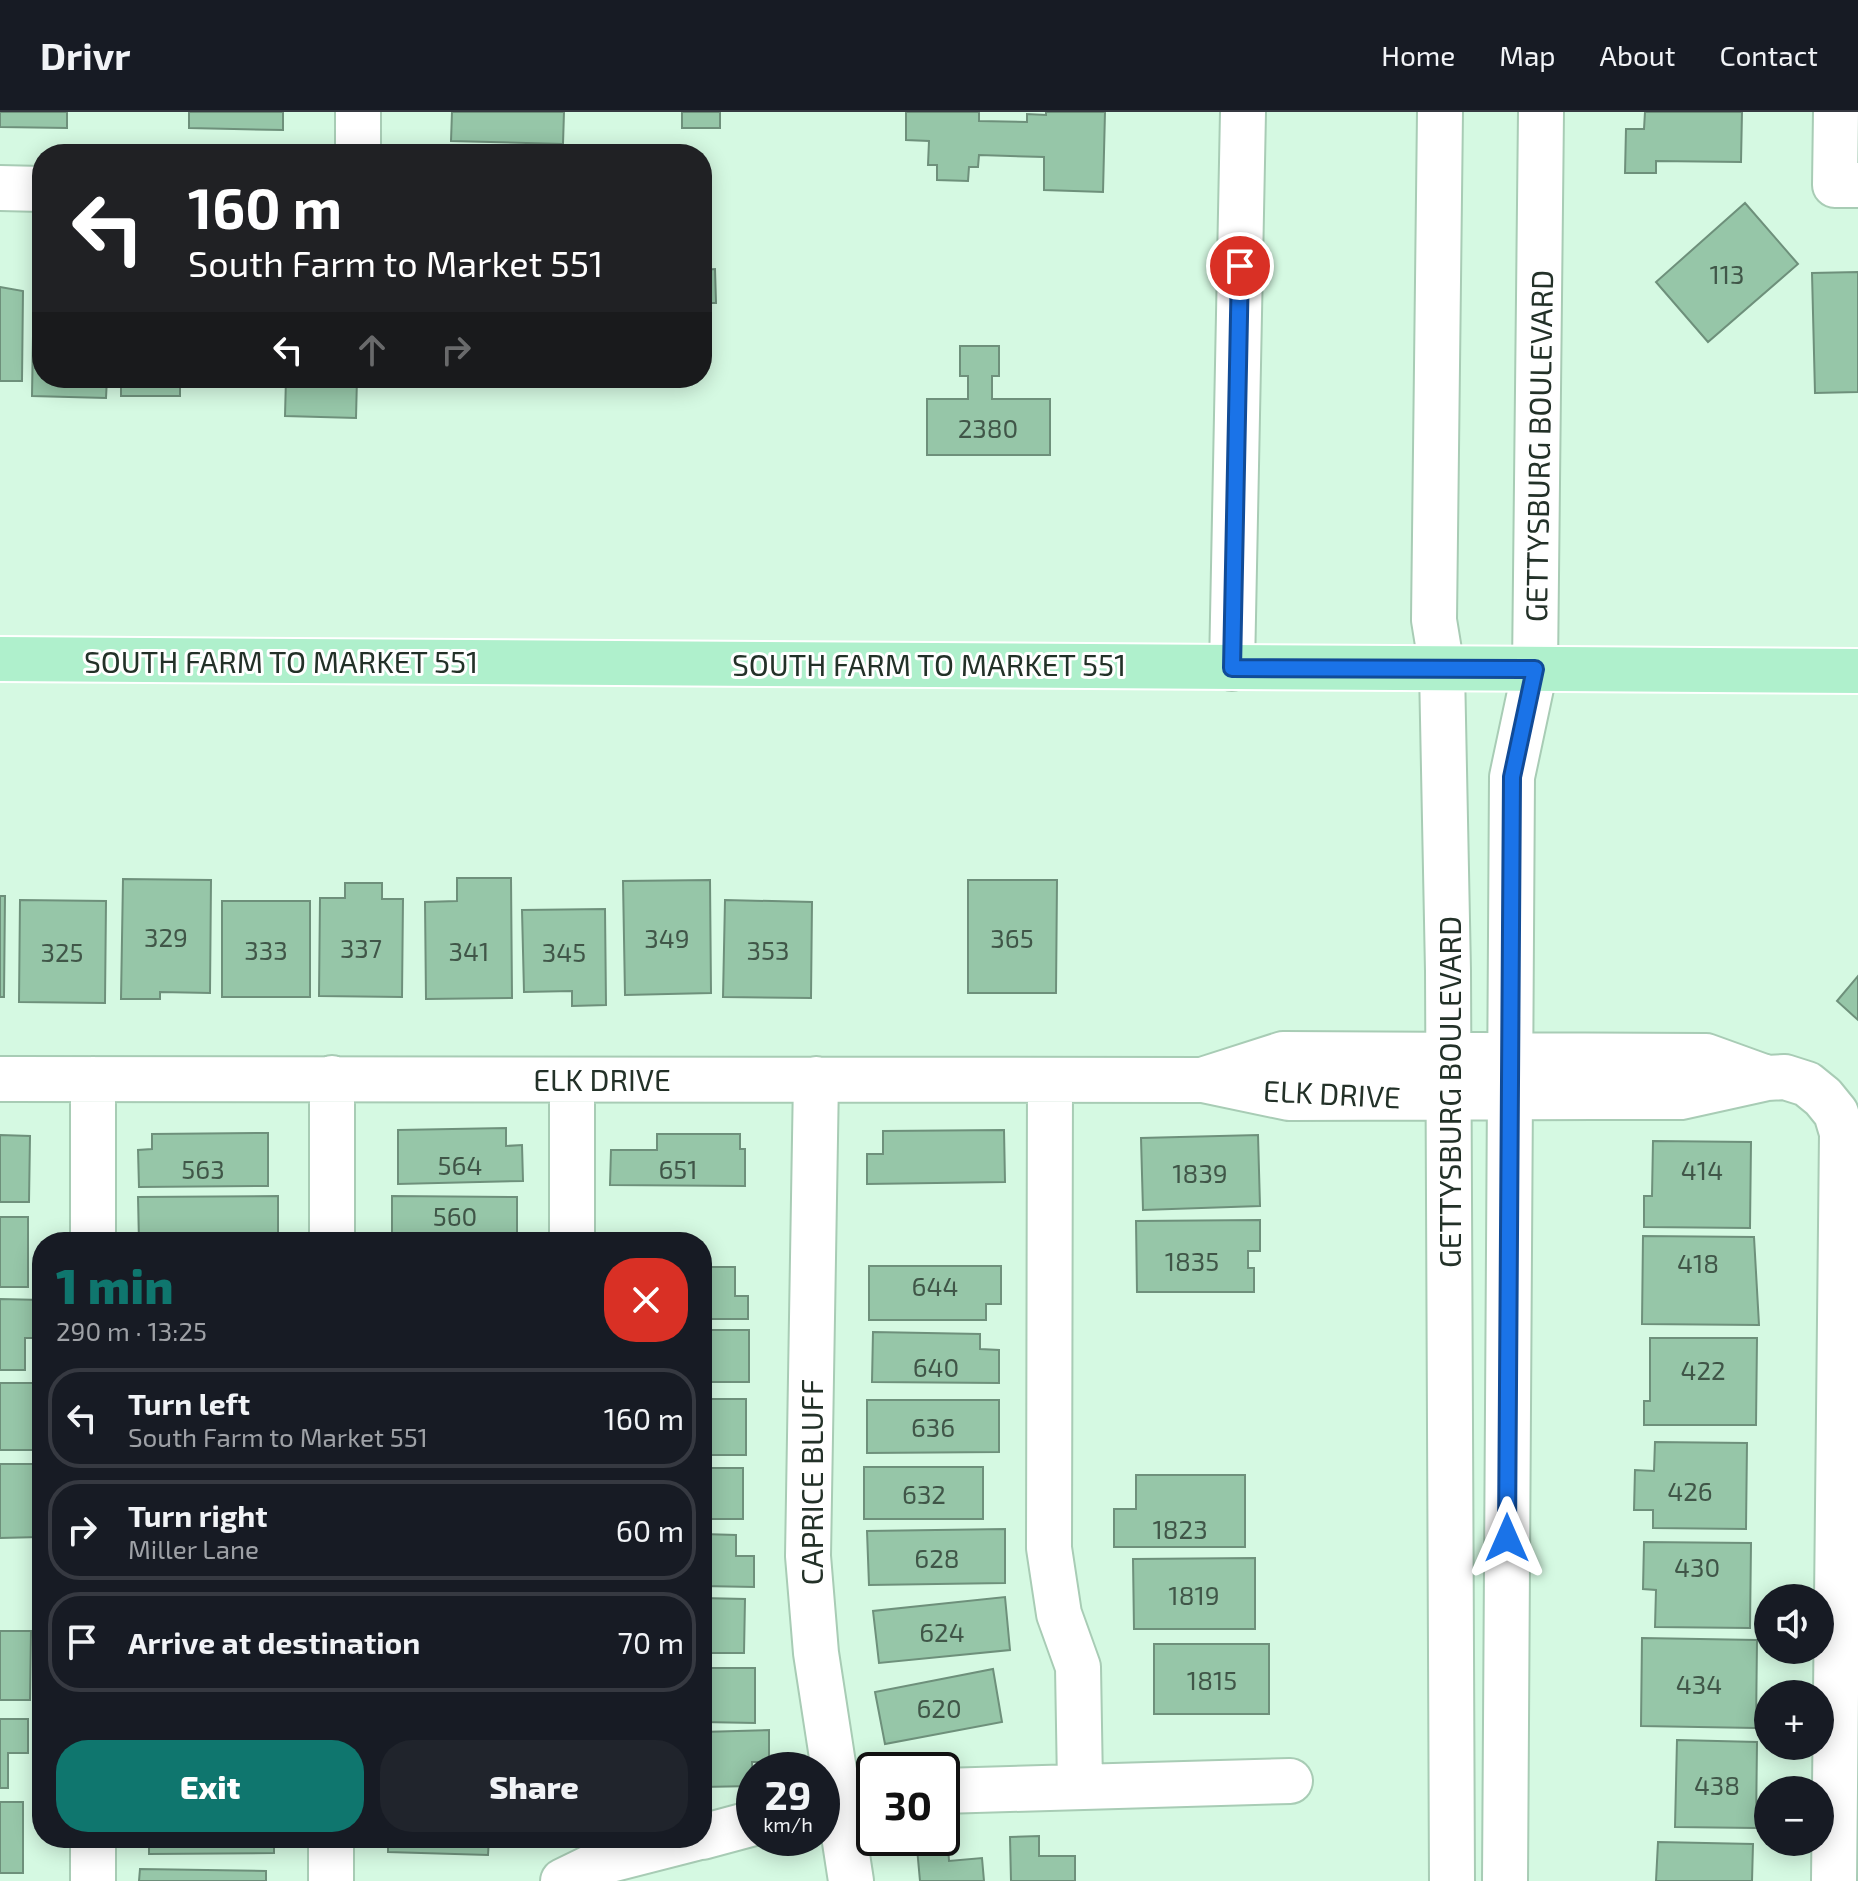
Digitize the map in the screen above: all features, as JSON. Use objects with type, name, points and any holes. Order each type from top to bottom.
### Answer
[{"type":"main road","name":"SOUTH FARM TO MARKET 551","points":[[0,659],[1858,671]]},
{"type":"street","points":[[358,112],[358,144]]},
{"type":"street","points":[[1232,668],[1243,112]]},
{"type":"street","name":"GETTYSBURG BOULEVARD","points":[[1440,112],[1434,620],[1442,669],[1449,1055],[1452,1881]]},
{"type":"street","name":"GETTYSBURG BOULEVARD","points":[[1505,1881],[1512,777],[1535,669],[1541,112]]},
{"type":"street","points":[[1836,112],[1847,185]]},
{"type":"street","points":[[0,188],[32,189]]},
{"type":"street","name":"ELK DRIVE","points":[[1203,1080],[1283,1054],[1449,1055],[1510,1076]]},
{"type":"street","points":[[1510,1076],[1681,1097],[1767,1078],[1785,1077],[1807,1084],[1836,1113],[1842,1133],[1834,1881]]},
{"type":"street","name":"ELK DRIVE","points":[[0,1079],[1203,1080],[1289,1098],[1449,1097],[1510,1076]]},
{"type":"street","points":[[332,1078],[332,1232]]},
{"type":"street","points":[[93,1079],[93,1232]]},
{"type":"street","name":"CAPRICE BLUFF","points":[[816,1079],[808,1556],[816,1653],[845,1804],[851,1881]]},
{"type":"street","points":[[572,1080],[572,1232]]},
{"type":"street","points":[[1050,1080],[1049,1548],[1059,1614],[1078,1667],[1080,1784]]},
{"type":"street","points":[[960,1790],[1080,1784],[1290,1781]]},
{"type":"street","points":[[712,1834],[736,1828]]},
{"type":"street","points":[[93,1848],[93,1881]]},
{"type":"street","points":[[331,1848],[331,1881]]},
{"type":"street","points":[[563,1881],[599,1850]]},
{"type":"building","points":[[0,112],[67,112],[67,128],[0,127]]},
{"type":"building","points":[[189,112],[283,112],[283,130],[189,128]]},
{"type":"building","points":[[452,112],[564,112],[563,144],[451,141]]},
{"type":"building","points":[[682,112],[720,112],[720,128],[682,128]]},
{"type":"building","points":[[906,112],[979,112],[979,121],[1027,122],[1027,114],[1105,112],[1103,192],[1044,190],[1044,157],[979,155],[978,167],[969,167],[968,181],[937,180],[937,165],[928,165],[929,141],[906,140]]},
{"type":"building","points":[[1645,112],[1742,112],[1741,162],[1656,161],[1656,173],[1625,173],[1626,129],[1644,129]]},
{"type":"building","points":[[1745,203],[1798,264],[1708,342],[1656,282]]},
{"type":"building","points":[[712,269],[715,269],[716,303],[712,303]]},
{"type":"building","points":[[1858,272],[1858,392],[1815,393],[1812,273]]},
{"type":"building","points":[[0,287],[23,291],[22,381],[0,381]]},
{"type":"building","points":[[960,346],[999,346],[999,376],[992,376],[992,399],[1050,399],[1050,455],[927,455],[927,399],[968,399],[968,376],[960,376]]},
{"type":"building","points":[[32,388],[106,388],[106,398],[32,396]]},
{"type":"building","points":[[121,388],[180,388],[180,396],[121,396]]},
{"type":"building","points":[[286,388],[357,388],[356,418],[285,416]]},
{"type":"building","points":[[457,878],[511,878],[512,998],[426,999],[425,902],[457,901]]},
{"type":"building","points":[[123,879],[211,880],[210,993],[160,992],[160,999],[121,999]]},
{"type":"building","points":[[710,880],[711,993],[625,995],[623,881]]},
{"type":"building","points":[[968,880],[1057,880],[1056,993],[968,993]]},
{"type":"building","points":[[345,883],[382,883],[382,899],[403,899],[402,997],[319,996],[320,898],[345,898]]},
{"type":"building","points":[[0,896],[5,896],[4,997],[0,997]]},
{"type":"building","points":[[20,900],[106,901],[105,1003],[19,1002]]},
{"type":"building","points":[[725,900],[812,902],[811,998],[723,997]]},
{"type":"building","points":[[222,901],[310,901],[310,997],[222,997]]},
{"type":"building","points":[[605,909],[606,1005],[572,1006],[572,991],[524,992],[522,910]]},
{"type":"building","points":[[1858,976],[1858,1020],[1837,1001]]},
{"type":"building","points":[[506,1128],[506,1146],[522,1145],[523,1181],[398,1184],[398,1130]]},
{"type":"building","points":[[1004,1130],[1005,1182],[867,1184],[867,1154],[883,1154],[883,1131]]},
{"type":"building","points":[[268,1133],[268,1186],[139,1187],[138,1150],[152,1149],[152,1134]]},
{"type":"building","points":[[657,1134],[740,1134],[740,1149],[745,1149],[745,1186],[610,1185],[611,1150],[657,1150]]},
{"type":"building","points":[[0,1135],[30,1136],[29,1202],[0,1202]]},
{"type":"building","points":[[1258,1135],[1260,1206],[1143,1210],[1141,1138]]},
{"type":"building","points":[[1653,1141],[1751,1142],[1750,1228],[1644,1227],[1644,1196],[1652,1196]]},
{"type":"building","points":[[278,1196],[278,1232],[139,1232],[138,1197]]},
{"type":"building","points":[[392,1196],[517,1197],[517,1232],[392,1232]]},
{"type":"building","points":[[0,1217],[28,1217],[28,1287],[0,1287]]},
{"type":"building","points":[[1260,1220],[1260,1251],[1248,1251],[1248,1268],[1254,1268],[1254,1292],[1137,1292],[1136,1221]]},
{"type":"building","points":[[1643,1236],[1754,1237],[1759,1325],[1642,1324]]},
{"type":"building","points":[[869,1266],[1001,1266],[1001,1304],[986,1304],[986,1320],[869,1320]]},
{"type":"building","points":[[712,1267],[735,1267],[735,1296],[748,1296],[748,1319],[712,1319]]},
{"type":"building","points":[[0,1299],[32,1300],[32,1338],[25,1338],[25,1370],[0,1370]]},
{"type":"building","points":[[712,1330],[749,1330],[749,1382],[712,1382]]},
{"type":"building","points":[[873,1332],[980,1334],[980,1349],[999,1350],[999,1383],[872,1382]]},
{"type":"building","points":[[1650,1338],[1757,1338],[1756,1425],[1644,1425],[1644,1401],[1650,1401]]},
{"type":"building","points":[[0,1383],[32,1383],[32,1450],[0,1450]]},
{"type":"building","points":[[712,1399],[746,1399],[746,1455],[712,1455]]},
{"type":"building","points":[[867,1400],[999,1400],[999,1452],[867,1453]]},
{"type":"building","points":[[1655,1442],[1747,1443],[1746,1529],[1653,1528],[1653,1510],[1634,1510],[1635,1470],[1654,1471]]},
{"type":"building","points":[[0,1464],[32,1464],[32,1537],[0,1538]]},
{"type":"building","points":[[864,1467],[983,1467],[983,1519],[864,1519]]},
{"type":"building","points":[[712,1468],[743,1468],[743,1519],[712,1519]]},
{"type":"building","points":[[1136,1475],[1245,1475],[1245,1547],[1114,1547],[1114,1509],[1136,1509]]},
{"type":"building","points":[[1005,1529],[1005,1583],[869,1585],[867,1531]]},
{"type":"building","points":[[712,1534],[736,1535],[736,1556],[754,1556],[754,1587],[712,1586]]},
{"type":"building","points":[[1644,1542],[1751,1543],[1750,1628],[1655,1627],[1656,1590],[1643,1589]]},
{"type":"building","points":[[1255,1558],[1255,1629],[1134,1629],[1133,1559]]},
{"type":"building","points":[[1005,1597],[1010,1650],[879,1663],[873,1611]]},
{"type":"building","points":[[712,1598],[745,1599],[744,1653],[712,1653]]},
{"type":"building","points":[[0,1631],[31,1631],[30,1700],[0,1700]]},
{"type":"building","points":[[1642,1638],[1754,1640],[1754,1664],[1757,1664],[1754,1728],[1641,1726]]},
{"type":"building","points":[[1154,1644],[1269,1644],[1269,1714],[1154,1714]]},
{"type":"building","points":[[712,1668],[755,1668],[755,1723],[712,1722]]},
{"type":"building","points":[[993,1669],[1002,1722],[885,1744],[875,1692]]},
{"type":"building","points":[[0,1719],[28,1719],[28,1753],[8,1753],[8,1788],[0,1788]]},
{"type":"building","points":[[769,1730],[769,1752],[736,1752],[736,1786],[712,1787],[712,1732]]},
{"type":"building","points":[[1677,1740],[1754,1742],[1754,1760],[1757,1760],[1754,1828],[1675,1827]]},
{"type":"building","points":[[0,1802],[23,1802],[23,1873],[0,1873]]},
{"type":"building","points":[[1039,1836],[1039,1856],[1075,1856],[1075,1881],[1011,1881],[1010,1837]]},
{"type":"building","points":[[1658,1842],[1753,1844],[1752,1881],[1656,1881]]},
{"type":"building","points":[[149,1848],[274,1848],[274,1853],[149,1854]]},
{"type":"building","points":[[388,1848],[488,1848],[488,1855],[388,1852]]},
{"type":"building","points":[[918,1856],[949,1856],[949,1861],[982,1858],[984,1881],[920,1881]]},
{"type":"building","points":[[140,1869],[266,1871],[266,1881],[139,1881]]},
{"type":"route","points":[[1240,266],[1232,668],[1535,669],[1512,777],[1507,1538]]}]
